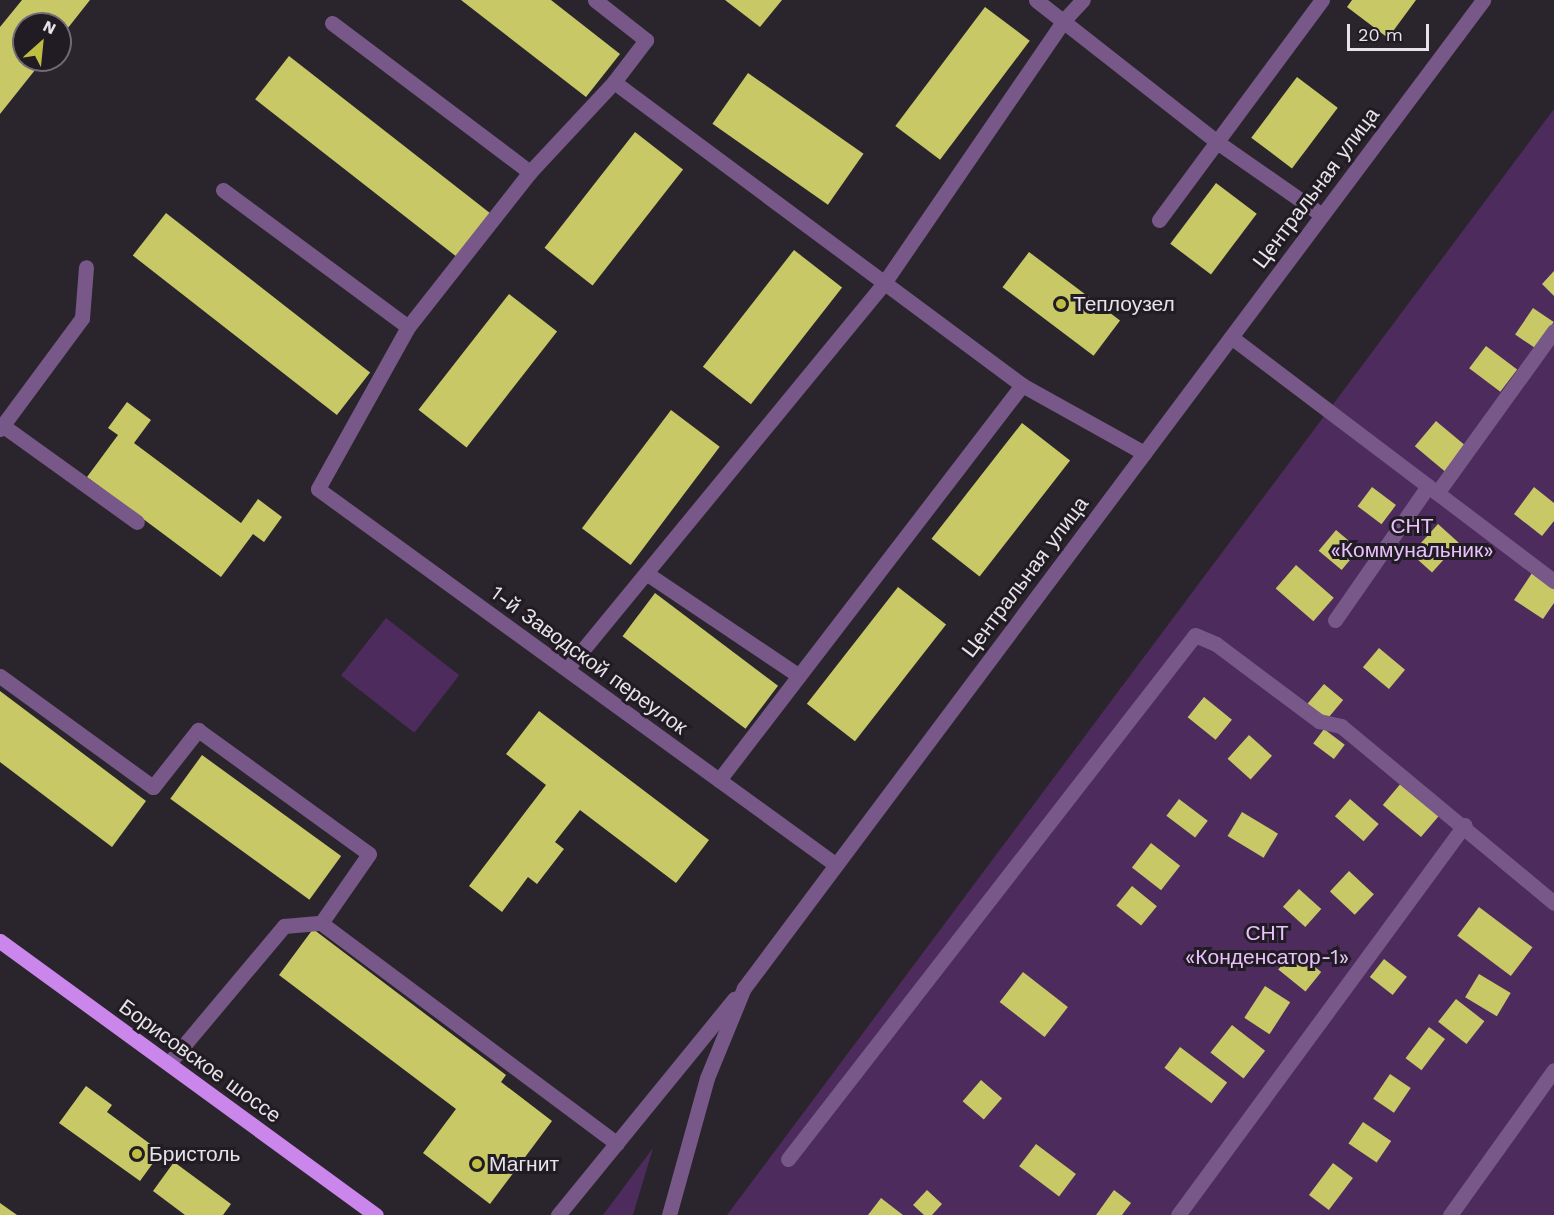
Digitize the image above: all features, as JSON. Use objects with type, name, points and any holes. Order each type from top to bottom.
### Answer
[{"type":"main road","name":"Борисовское шоссе","points":[[0,941],[376,1215]]},
{"type":"street","points":[[223,190],[408,327],[530,172],[614,82],[646,40],[595,0]]},
{"type":"street","points":[[1036,0],[1065,19],[1217,142],[1322,215]]},
{"type":"street","points":[[567,669],[884,283],[1065,19],[1083,0]]},
{"type":"street","points":[[1159,220],[1322,0]]},
{"type":"street","name":"Центральная улица","points":[[669,1215],[707,1078],[744,988],[1483,0]]},
{"type":"street","points":[[332,23],[530,172]]},
{"type":"street","points":[[614,82],[1022,385],[1144,453]]},
{"type":"street","points":[[86,267],[81,318],[1,427],[137,522]]},
{"type":"street","name":"1-й Заводской переулок","points":[[408,327],[318,489],[836,865]]},
{"type":"street","points":[[1335,620],[1553,335]]},
{"type":"street","points":[[1231,337],[1554,582]]},
{"type":"street","points":[[719,780],[1022,385]]},
{"type":"street","points":[[646,573],[799,676]]},
{"type":"street","points":[[788,1159],[1195,635],[1216,644],[1319,721],[1341,726],[1465,825],[1554,903]]},
{"type":"street","points":[[0,675],[153,787],[198,730],[369,854],[321,923]]},
{"type":"street","points":[[1178,1215],[1465,825]]},
{"type":"street","points":[[169,1063],[284,926],[321,923],[617,1144]]},
{"type":"street","points":[[558,1215],[744,988]]},
{"type":"street","points":[[1450,1215],[1554,1070]]},
{"type":"green space","name":"СНТ «Конденсатор-1»","points":[[1554,109],[1554,1215],[727,1215],[1212,566]]},
{"type":"green space","points":[[386,618],[459,675],[414,733],[341,676]]},
{"type":"green space","points":[[653,1148],[633,1215],[603,1215]]},
{"type":"building","points":[[22,0],[90,0],[72,23],[72,12],[12,12]]},
{"type":"building","points":[[461,0],[551,0],[620,54],[586,97]]},
{"type":"building","points":[[725,0],[782,0],[760,27]]},
{"type":"building","points":[[1352,0],[1416,0],[1388,38],[1347,7]]},
{"type":"building","points":[[985,7],[1030,41],[940,160],[895,126]]},
{"type":"building","points":[[12,12],[12,72],[33,72],[0,114],[0,27]]},
{"type":"building","points":[[289,56],[493,215],[459,259],[255,99]]},
{"type":"building","points":[[748,73],[864,154],[828,205],[712,124]]},
{"type":"building","points":[[1297,77],[1338,108],[1292,168],[1251,138]]},
{"type":"building","points":[[635,132],[683,170],[593,285],[544,248]]},
{"type":"building","points":[[1216,183],[1257,214],[1211,274],[1170,244]]},
{"type":"building","points":[[166,213],[370,372],[337,415],[133,256]]},
{"type":"building","points":[[794,250],[842,288],[751,404],[703,367]]},
{"type":"building","name":"Теплоузел","points":[[1029,252],[1120,321],[1094,356],[1003,287]]},
{"type":"building","points":[[1554,271],[1554,296],[1542,284]]},
{"type":"building","points":[[509,294],[557,332],[467,447],[418,410]]},
{"type":"building","points":[[1533,308],[1554,322],[1536,349],[1515,335]]},
{"type":"building","points":[[1486,346],[1517,369],[1500,392],[1469,368]]},
{"type":"building","points":[[127,402],[151,420],[134,443],[241,523],[258,499],[282,517],[264,542],[253,534],[221,577],[87,477],[118,435],[108,428]]},
{"type":"building","points":[[671,410],[720,447],[631,565],[582,528]]},
{"type":"building","points":[[1436,421],[1466,446],[1445,471],[1415,446]]},
{"type":"building","points":[[1022,423],[1070,461],[980,576],[931,539]]},
{"type":"building","points":[[1372,487],[1396,505],[1382,524],[1358,506]]},
{"type":"building","points":[[1534,487],[1554,503],[1554,521],[1542,536],[1514,514]]},
{"type":"building","points":[[1438,524],[1459,543],[1432,572],[1411,554]]},
{"type":"building","points":[[1336,530],[1359,549],[1342,570],[1319,551]]},
{"type":"building","points":[[1296,565],[1334,598],[1313,621],[1276,588]]},
{"type":"building","points":[[1534,570],[1554,584],[1554,603],[1543,619],[1514,600]]},
{"type":"building","points":[[898,587],[946,625],[855,741],[807,704]]},
{"type":"building","points":[[655,593],[778,686],[745,729],[623,636]]},
{"type":"building","points":[[1379,648],[1405,670],[1389,689],[1363,667]]},
{"type":"building","points":[[1324,684],[1343,700],[1326,720],[1307,704]]},
{"type":"building","points":[[0,691],[146,801],[112,847],[0,762]]},
{"type":"building","points":[[1204,697],[1232,720],[1216,740],[1188,717]]},
{"type":"building","points":[[539,711],[709,840],[676,883],[580,810],[555,842],[564,849],[537,884],[528,877],[502,912],[469,886],[546,785],[506,754]]},
{"type":"building","points":[[1324,729],[1345,745],[1334,759],[1313,743]]},
{"type":"building","points":[[1249,735],[1272,756],[1251,780],[1228,759]]},
{"type":"building","points":[[202,755],[341,856],[309,900],[170,799]]},
{"type":"building","points":[[1402,782],[1440,814],[1421,837],[1383,805]]},
{"type":"building","points":[[1179,799],[1208,821],[1195,837],[1166,816]]},
{"type":"building","points":[[1350,799],[1379,824],[1364,841],[1335,816]]},
{"type":"building","points":[[1242,812],[1278,834],[1264,858],[1228,836]]},
{"type":"building","points":[[1151,843],[1180,866],[1161,890],[1132,867]]},
{"type":"building","points":[[1349,871],[1374,894],[1355,915],[1330,891]]},
{"type":"building","points":[[1132,886],[1157,906],[1141,926],[1116,905]]},
{"type":"building","points":[[1299,889],[1321,909],[1305,927],[1283,907]]},
{"type":"building","points":[[1479,907],[1533,947],[1511,976],[1457,936]]},
{"type":"building","points":[[313,929],[506,1075],[501,1082],[552,1121],[490,1204],[423,1153],[456,1109],[279,975]]},
{"type":"building","points":[[1294,950],[1321,972],[1305,991],[1278,969]]},
{"type":"building","points":[[1384,959],[1407,977],[1393,995],[1370,977]]},
{"type":"building","points":[[1023,972],[1068,1007],[1045,1037],[1000,1002]]},
{"type":"building","points":[[1479,974],[1511,993],[1497,1016],[1465,997]]},
{"type":"building","points":[[1265,986],[1290,1002],[1269,1034],[1244,1018]]},
{"type":"building","points":[[1456,999],[1484,1021],[1467,1044],[1438,1022]]},
{"type":"building","points":[[1232,1025],[1265,1051],[1244,1078],[1210,1053]]},
{"type":"building","points":[[1429,1027],[1445,1039],[1422,1070],[1406,1058]]},
{"type":"building","points":[[1180,1047],[1227,1083],[1211,1103],[1164,1068]]},
{"type":"building","points":[[1390,1074],[1411,1088],[1394,1113],[1373,1099]]},
{"type":"building","points":[[981,1080],[1002,1098],[984,1120],[963,1101]]},
{"type":"building","points":[[86,1086],[112,1105],[107,1112],[161,1152],[140,1181],[59,1123]]},
{"type":"building","points":[[1363,1122],[1391,1141],[1377,1163],[1348,1144]]},
{"type":"building","points":[[1036,1144],[1076,1174],[1059,1196],[1019,1166]]},
{"type":"building","points":[[174,1162],[231,1204],[223,1215],[185,1215],[153,1191]]},
{"type":"building","points":[[1333,1163],[1353,1178],[1329,1210],[1309,1195]]},
{"type":"building","points":[[927,1190],[942,1204],[932,1215],[924,1215],[913,1205]]},
{"type":"building","points":[[1114,1190],[1131,1203],[1122,1215],[1096,1215]]},
{"type":"building","points":[[881,1198],[903,1215],[868,1215]]},
{"type":"building","points":[[0,1203],[17,1215],[0,1215]]},
{"type":"place","name":"Теплоузел","points":[[1061,304]]},
{"type":"place","name":"Бристоль","points":[[137,1154]]},
{"type":"place","name":"Магнит","points":[[477,1164]]},
{"type":"park label","name":"СНТ «Коммунальник»","points":[[1412,538]]}]
